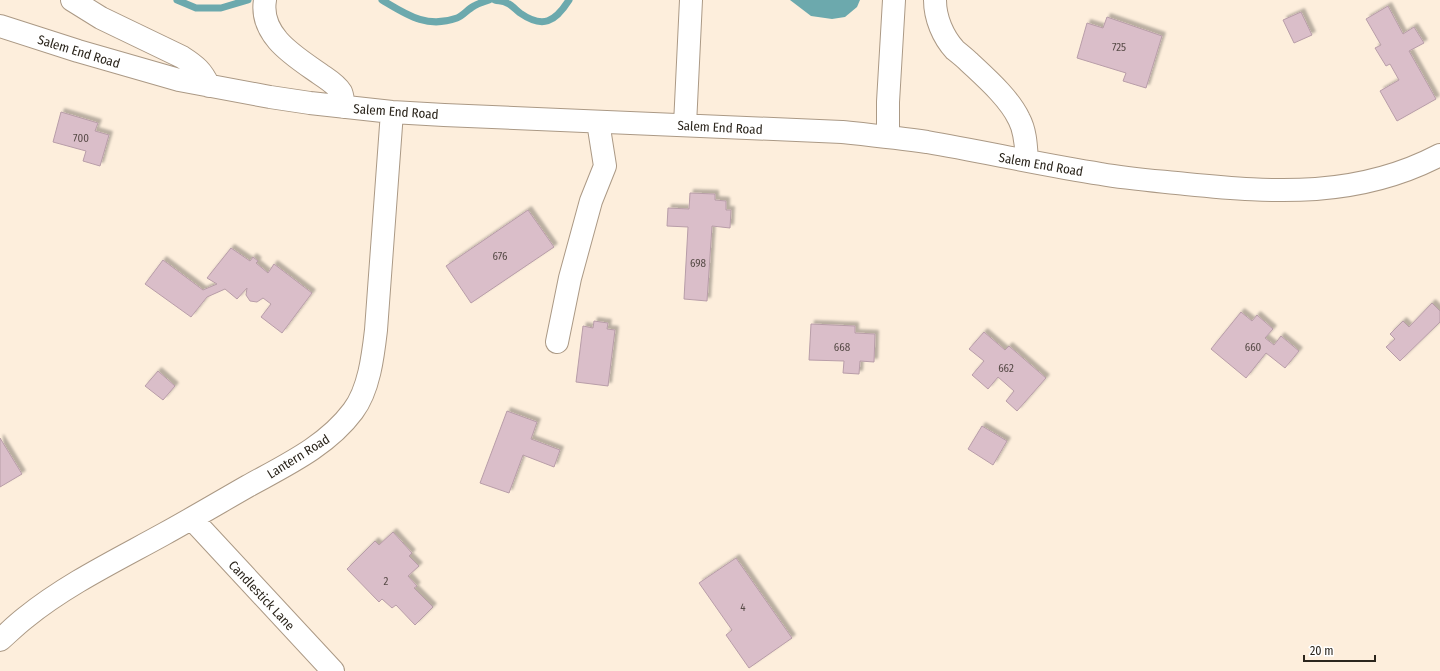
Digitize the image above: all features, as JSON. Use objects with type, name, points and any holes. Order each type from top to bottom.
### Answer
[{"type":"street","points":[[72,0],[101,18],[182,57],[194,65],[203,74],[209,86]]},
{"type":"street","points":[[265,0],[264,6],[267,22],[275,38],[289,52],[333,83],[341,93],[344,107]]},
{"type":"street","points":[[685,125],[691,0]]},
{"type":"street","points":[[888,136],[888,102],[894,0]]},
{"type":"street","points":[[935,0],[939,22],[944,35],[955,50],[968,60],[993,85],[1011,106],[1020,120],[1025,137],[1027,161]]},
{"type":"street","name":"Salem End Road","points":[[0,26],[78,51],[179,80],[270,97],[344,107],[392,112],[842,132],[888,136],[1102,174],[1170,183],[1259,191],[1305,190],[1349,186],[1388,177],[1440,155]]},
{"type":"street","name":"Lantern Road","points":[[0,640],[25,618],[98,570],[192,519],[316,447],[336,430],[354,410],[365,388],[372,360],[376,330],[392,112]]},
{"type":"street","points":[[557,342],[572,271],[591,201],[605,166],[598,122]]},
{"type":"street","name":"Candlestick Lane","points":[[192,519],[333,671]]},
{"type":"water","points":[[790,0],[860,0],[857,7],[845,17],[832,19],[811,16]]},
{"type":"building","points":[[1388,6],[1403,34],[1414,27],[1424,43],[1409,51],[1436,99],[1397,121],[1380,91],[1399,80],[1390,64],[1386,66],[1375,48],[1381,45],[1366,19]]},
{"type":"building","points":[[1301,12],[1312,35],[1294,43],[1283,20]]},
{"type":"building","points":[[1107,17],[1162,36],[1146,88],[1123,81],[1126,73],[1077,58],[1087,23],[1103,28]]},
{"type":"building","points":[[61,112],[98,123],[95,131],[109,135],[100,166],[83,161],[86,151],[53,142]]},
{"type":"building","points":[[690,193],[715,194],[715,200],[726,201],[726,210],[731,210],[730,228],[712,226],[707,301],[684,299],[688,227],[667,226],[668,208],[689,209]]},
{"type":"building","points":[[528,210],[554,247],[471,303],[446,266]]},
{"type":"building","points":[[231,248],[250,261],[253,257],[258,261],[256,263],[268,273],[274,264],[312,293],[282,333],[261,317],[271,304],[263,298],[257,302],[250,301],[246,295],[247,288],[237,299],[225,289],[207,297],[191,317],[145,284],[163,260],[203,290],[217,284],[207,278]]},
{"type":"building","points":[[1432,303],[1440,311],[1440,322],[1400,361],[1386,347],[1395,339],[1390,334],[1403,321],[1409,327]]},
{"type":"building","points":[[1241,312],[1252,321],[1257,315],[1273,329],[1265,338],[1274,345],[1281,336],[1299,351],[1285,368],[1266,353],[1246,378],[1211,349]]},
{"type":"building","points":[[594,321],[608,323],[607,329],[615,330],[608,386],[576,382],[583,326],[593,328]]},
{"type":"building","points":[[811,324],[855,326],[855,333],[875,334],[874,362],[860,361],[859,374],[843,373],[844,361],[809,360]]},
{"type":"building","points":[[984,332],[1005,350],[1009,346],[1046,378],[1017,411],[1006,401],[1014,391],[998,377],[988,389],[972,375],[984,361],[969,349]]},
{"type":"building","points":[[158,371],[175,386],[163,400],[145,386]]},
{"type":"building","points":[[507,411],[537,422],[531,439],[560,450],[554,467],[523,455],[509,493],[480,483]]},
{"type":"building","points":[[982,426],[1007,441],[993,465],[968,449]]},
{"type":"building","points":[[0,438],[22,474],[0,487]]},
{"type":"building","points":[[393,532],[412,553],[409,556],[419,566],[408,576],[417,586],[414,588],[433,607],[415,625],[396,605],[392,608],[382,599],[379,602],[347,569],[375,541],[379,545]]},
{"type":"building","points":[[736,558],[792,638],[749,668],[726,635],[732,630],[699,583]]},
{"type":"waterway","points":[[177,0],[196,8],[221,8],[248,0]]},
{"type":"waterway","points":[[382,0],[400,11],[418,19],[436,22],[457,18],[474,6],[489,0]]},
{"type":"waterway","points":[[495,0],[506,2],[528,18],[542,22],[548,21],[559,14],[569,0]]}]
